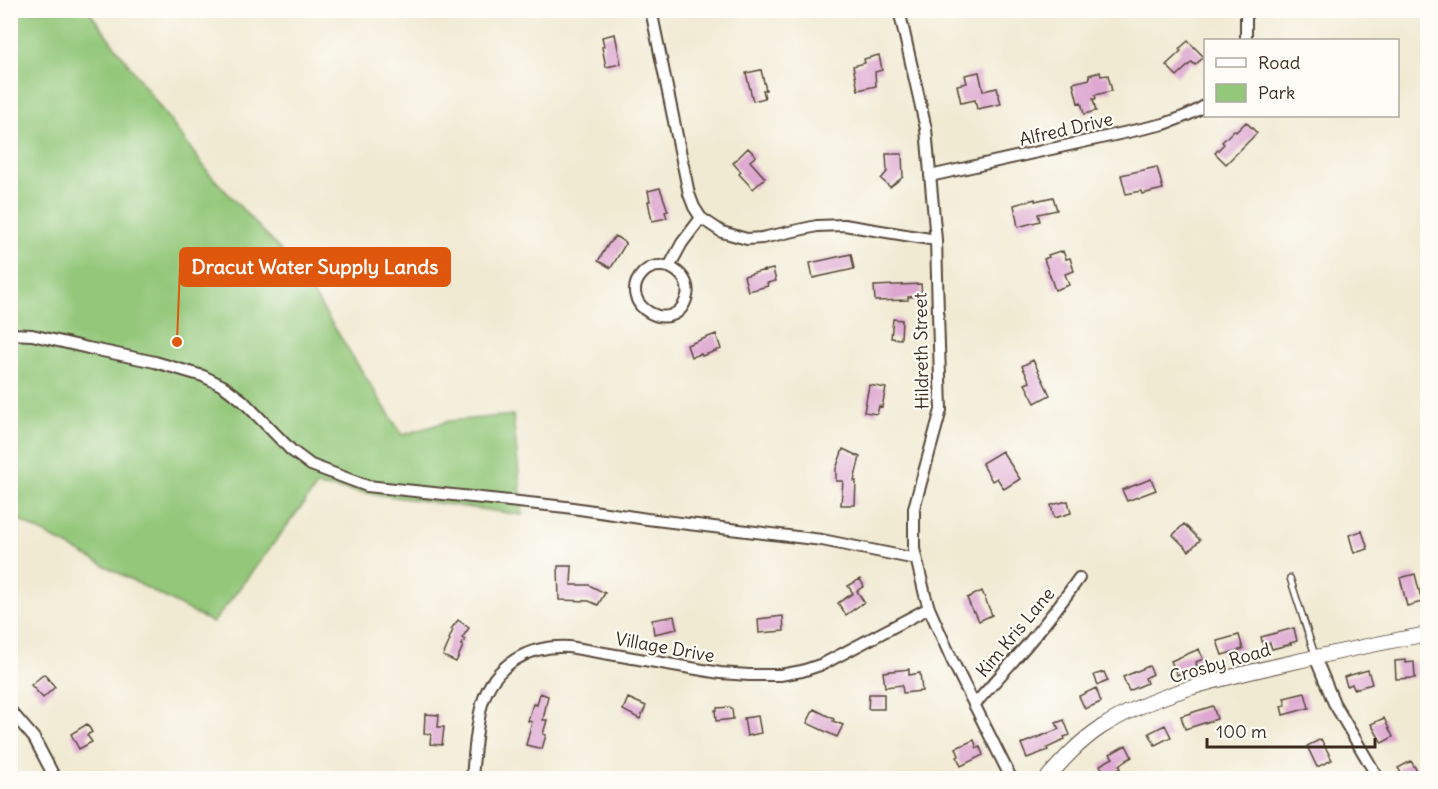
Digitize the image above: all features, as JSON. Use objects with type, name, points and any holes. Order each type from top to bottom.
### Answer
[{"type":"street","points":[[651,10],[689,194],[701,218],[722,232],[747,239],[817,226],[844,225],[936,240]]},
{"type":"street","name":"Hildreth Street","points":[[899,10],[926,129],[936,240],[941,410],[914,508],[914,549],[929,608],[1011,778]]},
{"type":"street","points":[[1246,10],[1246,39]]},
{"type":"street","name":"Alfred Drive","points":[[930,176],[1164,124],[1182,118],[1204,106]]},
{"type":"street","points":[[669,267],[682,243],[701,218]]},
{"type":"street","points":[[653,267],[669,267],[679,272],[685,281],[687,292],[685,303],[673,314],[662,317],[651,315],[639,304],[636,293],[638,282],[644,273],[653,267]]},
{"type":"street","points":[[10,334],[32,335],[155,362],[203,376],[223,386],[242,400],[291,450],[311,465],[367,486],[566,507],[822,540],[916,559]]},
{"type":"street","name":"Kim Kris Lane","points":[[974,705],[1021,654],[1060,606],[1078,578]]},
{"type":"street","name":"Village Drive","points":[[472,778],[480,715],[487,691],[506,667],[532,651],[557,646],[569,647],[720,674],[780,675],[823,664],[929,608]]},
{"type":"street","name":"Crosby Road","points":[[1047,778],[1066,756],[1099,729],[1124,714],[1154,701],[1189,688],[1244,673],[1428,634]]},
{"type":"street","points":[[1315,657],[1334,703],[1378,778]]},
{"type":"street","points":[[10,711],[34,738],[55,778]]},
{"type":"lane","points":[[1290,578],[1315,657]]},
{"type":"green space","points":[[10,11],[89,11],[208,172],[297,268],[402,435],[449,421],[513,415],[523,515],[317,486],[213,623],[11,516]]},
{"type":"building","points":[[615,34],[621,64],[606,67],[602,37]]},
{"type":"building","points":[[1188,41],[1204,57],[1195,65],[1192,62],[1177,76],[1166,65]]},
{"type":"building","points":[[879,55],[882,70],[875,72],[876,86],[858,90],[853,66],[865,63],[864,59]]},
{"type":"building","points":[[761,70],[766,90],[763,90],[765,98],[753,101],[746,73]]},
{"type":"building","points":[[979,72],[983,91],[997,88],[1001,104],[977,109],[975,100],[961,103],[957,85],[967,83],[965,75]]},
{"type":"building","points":[[1100,72],[1101,76],[1108,75],[1112,91],[1095,95],[1096,99],[1093,99],[1096,111],[1084,114],[1081,102],[1078,103],[1073,83],[1090,79],[1089,75]]},
{"type":"building","points":[[1246,122],[1257,133],[1226,164],[1215,153],[1234,130],[1236,132]]},
{"type":"building","points":[[748,148],[756,156],[750,161],[765,178],[753,189],[739,174],[741,172],[733,163]]},
{"type":"building","points":[[886,154],[902,154],[903,177],[890,187],[881,179],[887,172]]},
{"type":"building","points":[[1157,167],[1163,189],[1142,194],[1141,191],[1126,194],[1121,175]]},
{"type":"building","points":[[660,188],[668,211],[665,212],[667,218],[652,221],[648,191]]},
{"type":"building","points":[[1053,197],[1057,210],[1038,214],[1040,221],[1018,227],[1014,205]]},
{"type":"building","points":[[615,236],[626,243],[611,268],[598,261]]},
{"type":"building","points":[[1063,251],[1066,259],[1070,258],[1074,271],[1065,274],[1069,285],[1055,290],[1044,259]]},
{"type":"building","points":[[851,254],[854,269],[813,278],[810,263]]},
{"type":"building","points":[[773,269],[776,281],[767,283],[768,286],[748,291],[744,276]]},
{"type":"building","points":[[921,284],[922,296],[908,297],[908,300],[875,301],[874,286]]},
{"type":"building","points":[[893,319],[902,320],[901,339],[891,338]]},
{"type":"building","points":[[716,334],[721,349],[702,356],[701,354],[691,357],[687,345]]},
{"type":"building","points":[[1033,360],[1050,395],[1035,403],[1025,384],[1030,382],[1022,366]]},
{"type":"building","points":[[869,385],[886,388],[882,407],[879,406],[877,414],[864,412]]},
{"type":"building","points":[[843,449],[860,457],[854,481],[856,481],[855,505],[841,505],[843,481],[836,481],[836,469]]},
{"type":"building","points":[[1002,451],[1020,479],[1004,489],[997,478],[992,481],[982,463]]},
{"type":"building","points":[[1151,479],[1156,490],[1127,501],[1122,490]]},
{"type":"building","points":[[1068,501],[1071,513],[1054,518],[1051,505]]},
{"type":"building","points":[[1184,524],[1200,540],[1189,551],[1173,535]]},
{"type":"building","points":[[1362,531],[1368,549],[1354,553],[1349,535]]},
{"type":"building","points":[[558,566],[572,566],[571,585],[589,585],[605,593],[598,605],[589,601],[559,600]]},
{"type":"building","points":[[1415,574],[1422,602],[1407,606],[1400,578]]},
{"type":"building","points":[[860,579],[864,586],[857,591],[864,602],[846,615],[838,603],[853,593],[848,586]]},
{"type":"building","points":[[982,591],[992,615],[979,621],[967,598]]},
{"type":"building","points":[[674,616],[677,629],[654,634],[652,620]]},
{"type":"building","points":[[783,616],[784,631],[759,633],[758,619]]},
{"type":"building","points":[[458,620],[469,628],[462,638],[465,640],[461,645],[463,646],[456,662],[443,656],[453,630],[451,629]]},
{"type":"building","points":[[1294,628],[1297,641],[1272,649],[1270,643],[1263,645],[1261,637]]},
{"type":"building","points":[[1239,635],[1243,649],[1222,655],[1217,641]]},
{"type":"building","points":[[1199,649],[1203,659],[1196,662],[1197,666],[1177,675],[1171,661]]},
{"type":"building","points":[[1406,660],[1406,663],[1414,662],[1415,678],[1396,679],[1395,661]]},
{"type":"building","points":[[1149,666],[1153,674],[1145,678],[1147,683],[1129,691],[1123,677]]},
{"type":"building","points":[[909,669],[909,675],[920,673],[922,691],[903,693],[902,685],[885,687],[883,672]]},
{"type":"building","points":[[1368,670],[1372,684],[1354,689],[1352,684],[1347,686],[1344,677]]},
{"type":"building","points":[[1104,672],[1108,681],[1098,685],[1094,675]]},
{"type":"building","points":[[44,674],[55,687],[43,698],[31,685]]},
{"type":"building","points":[[1096,688],[1101,702],[1085,709],[1079,696]]},
{"type":"building","points":[[540,693],[548,696],[543,720],[547,720],[543,734],[546,735],[542,749],[526,745],[532,722],[528,721],[533,704],[537,705]]},
{"type":"building","points":[[1305,693],[1309,708],[1283,715],[1281,706],[1286,705],[1284,698]]},
{"type":"building","points":[[869,694],[884,694],[884,709],[868,709]]},
{"type":"building","points":[[628,698],[646,706],[640,719],[623,710]]},
{"type":"building","points":[[1213,706],[1217,719],[1185,729],[1181,716]]},
{"type":"building","points":[[730,707],[733,719],[716,721],[715,710],[717,708]]},
{"type":"building","points":[[814,709],[843,725],[837,737],[807,723]]},
{"type":"building","points":[[425,714],[439,715],[438,727],[444,727],[442,745],[430,744],[431,734],[424,734]]},
{"type":"building","points":[[758,716],[761,733],[747,736],[744,718]]},
{"type":"building","points":[[1384,718],[1393,737],[1382,743],[1371,724]]},
{"type":"building","points":[[1064,720],[1070,735],[1047,748],[1048,750],[1027,758],[1021,744],[1059,729],[1056,723]]},
{"type":"building","points":[[87,724],[92,732],[87,735],[92,742],[79,749],[71,734]]},
{"type":"building","points":[[1165,725],[1171,737],[1155,745],[1149,733]]},
{"type":"building","points":[[1321,739],[1332,760],[1317,767],[1307,746]]},
{"type":"building","points":[[974,740],[983,755],[961,766],[956,748]]},
{"type":"building","points":[[1126,745],[1132,757],[1119,765],[1121,768],[1106,777],[1100,765],[1113,758],[1110,754]]},
{"type":"building","points":[[1411,761],[1420,776],[1404,778],[1398,768]]},
{"type":"place","name":"Dracut Water Supply Lands","points":[[177,342]]}]
